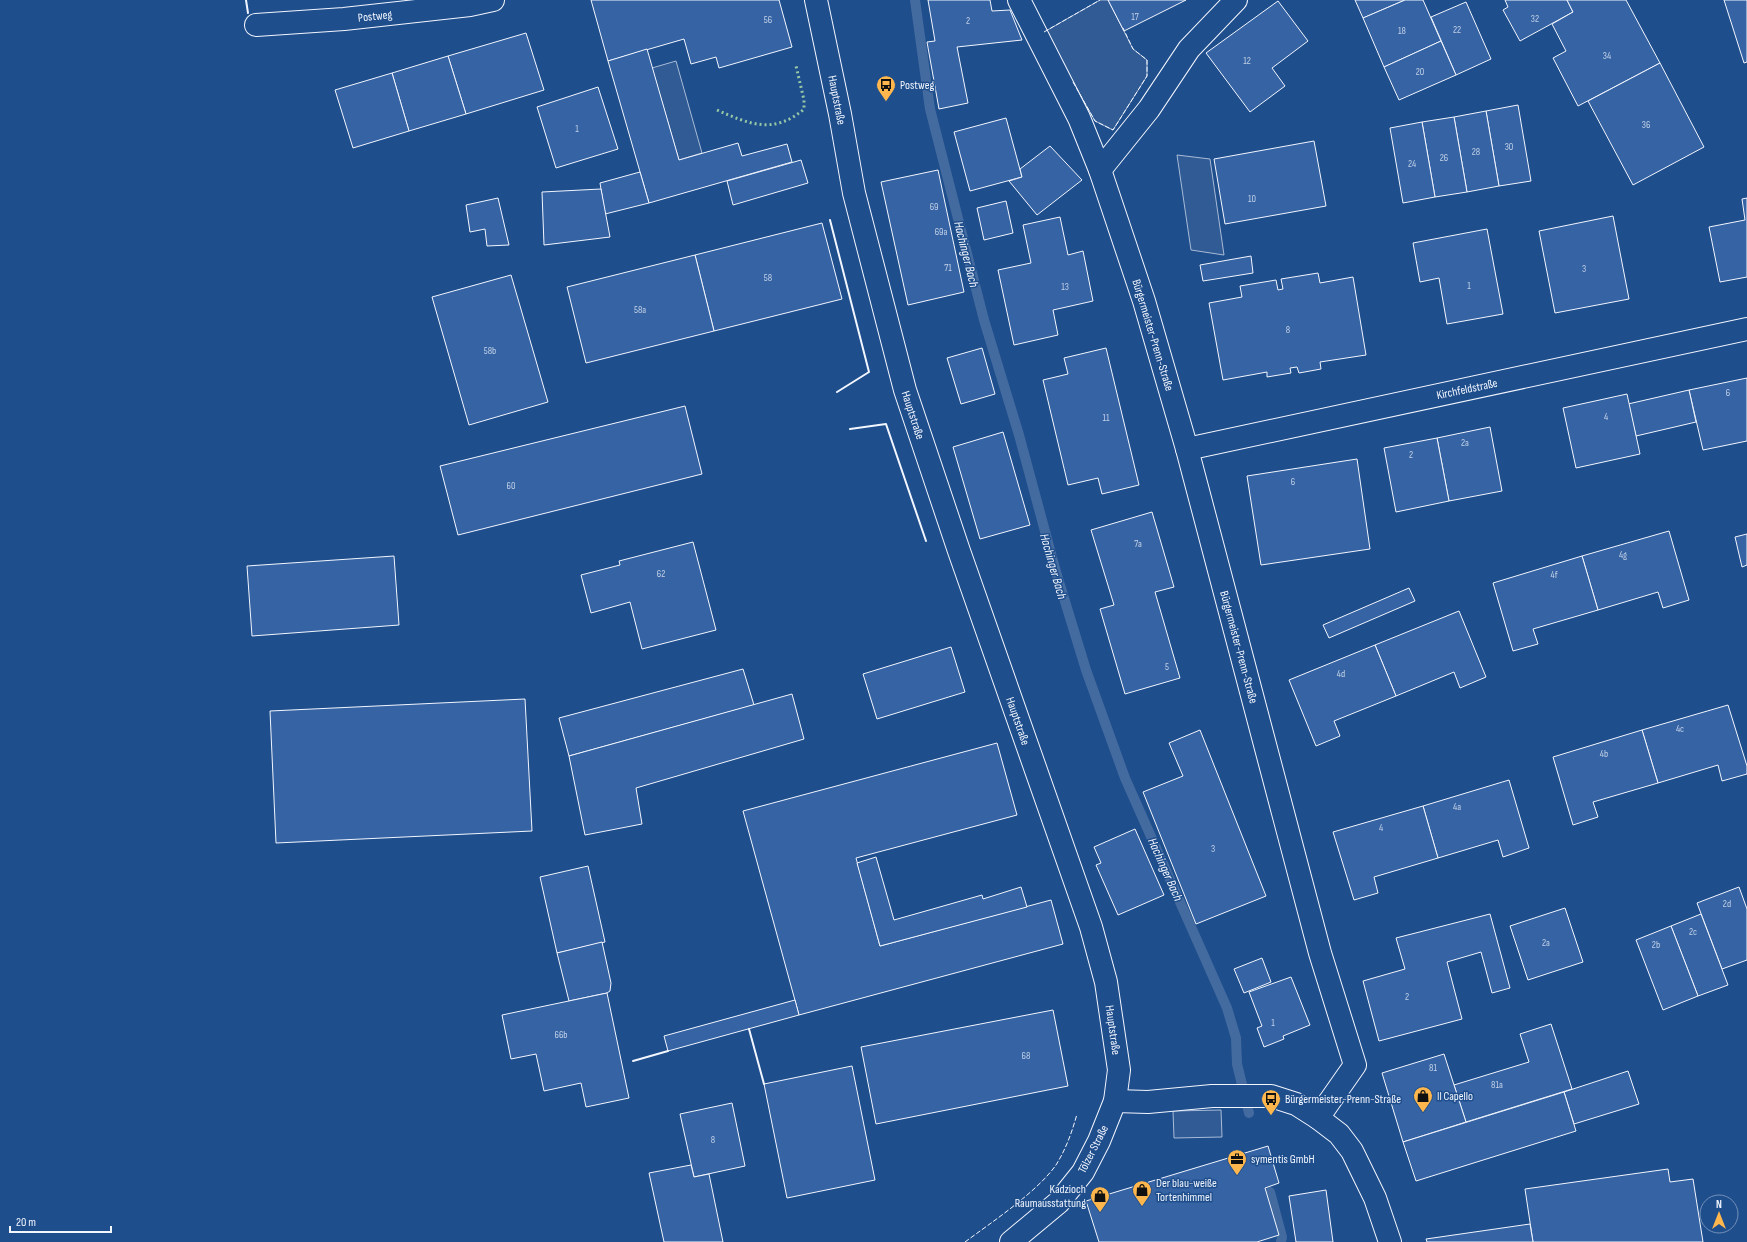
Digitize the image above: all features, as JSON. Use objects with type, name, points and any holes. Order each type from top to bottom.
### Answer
[{"type":"street","name":"Postweg","points":[[256,25],[352,18],[470,5],[493,0]]},
{"type":"street","name":"Hauptstraße","points":[[816,0],[840,114],[854,193],[905,390],[961,559],[1091,927],[1106,982],[1119,1070],[1115,1101]]},
{"type":"street","name":"Bürgermeister-Prenn-Straße","points":[[1019,0],[1079,118],[1100,170],[1144,301],[1187,449],[1318,946],[1355,1065],[1318,1118]]},
{"type":"street","points":[[1100,170],[1149,109],[1189,49],[1236,0]]},
{"type":"street","name":"Kirchfeldstraße","points":[[1187,449],[1747,329]]},
{"type":"street","points":[[1115,1101],[1148,1102],[1239,1095],[1271,1096],[1296,1104],[1339,1134],[1352,1151],[1374,1198],[1390,1242]]},
{"type":"street","name":"Tölzer Straße","points":[[1011,1242],[1059,1202],[1083,1172],[1099,1141],[1115,1101]]},
{"type":"shaded area","points":[[1100,0],[1108,0],[1133,49],[1147,60],[1147,76],[1113,130],[1095,121],[1044,32]]},
{"type":"shaded area","points":[[676,61],[702,153],[679,160],[652,68]]},
{"type":"shaded area","points":[[1177,155],[1210,159],[1224,255],[1191,250]]},
{"type":"shaded area","points":[[1221,1110],[1222,1137],[1174,1138],[1173,1111]]},
{"type":"building","points":[[591,0],[779,0],[792,47],[719,68],[716,57],[691,64],[684,39],[608,61]]},
{"type":"building","points":[[928,0],[990,0],[992,11],[1010,10],[1022,40],[957,47],[968,103],[939,109],[927,42],[935,41]]},
{"type":"building","points":[[1108,0],[1186,0],[1124,31]]},
{"type":"building","points":[[1355,0],[1405,0],[1363,18]]},
{"type":"building","points":[[1405,0],[1423,0],[1441,41],[1384,67],[1363,18]]},
{"type":"building","points":[[1505,0],[1567,0],[1573,12],[1520,41],[1503,10],[1508,7]]},
{"type":"building","points":[[1567,0],[1626,0],[1660,63],[1578,106],[1553,58],[1566,51],[1552,24],[1573,12]]},
{"type":"building","points":[[1724,0],[1747,0],[1747,62],[1744,63]]},
{"type":"building","points":[[1278,1],[1308,41],[1272,68],[1285,86],[1250,112],[1206,53]]},
{"type":"building","points":[[1466,2],[1491,59],[1456,75],[1431,17]]},
{"type":"building","points":[[526,33],[544,90],[466,114],[448,56]]},
{"type":"building","points":[[1441,41],[1456,75],[1399,100],[1384,67]]},
{"type":"building","points":[[647,49],[679,160],[738,143],[742,156],[787,144],[792,162],[649,203],[608,61]]},
{"type":"building","points":[[448,56],[466,114],[409,131],[392,73]]},
{"type":"building","points":[[1660,63],[1704,147],[1633,185],[1588,101]]},
{"type":"building","points":[[392,73],[409,131],[353,148],[335,90]]},
{"type":"building","points":[[598,87],[618,149],[556,168],[537,107]]},
{"type":"building","points":[[1518,105],[1531,181],[1499,186],[1486,111]]},
{"type":"building","points":[[1486,111],[1499,186],[1467,192],[1454,117]]},
{"type":"building","points":[[1454,117],[1467,192],[1435,197],[1422,122]]},
{"type":"building","points":[[1006,118],[1022,177],[970,191],[954,132]]},
{"type":"building","points":[[1422,122],[1435,197],[1403,203],[1390,128]]},
{"type":"building","points":[[1314,141],[1326,206],[1225,224],[1214,159]]},
{"type":"building","points":[[1050,146],[1082,180],[1037,215],[1009,181],[1022,177],[1020,169]]},
{"type":"building","points":[[801,160],[808,183],[733,205],[727,181]]},
{"type":"building","points":[[938,170],[964,292],[908,305],[881,182]]},
{"type":"building","points":[[640,172],[649,203],[605,214],[600,183]]},
{"type":"building","points":[[601,189],[610,237],[544,245],[542,192]]},
{"type":"building","points":[[498,198],[509,245],[487,246],[485,229],[470,232],[466,205]]},
{"type":"building","points":[[1747,198],[1747,277],[1720,282],[1709,227],[1745,220],[1742,199]]},
{"type":"building","points":[[1006,201],[1013,233],[984,240],[977,208]]},
{"type":"building","points":[[1613,216],[1629,299],[1555,313],[1539,231]]},
{"type":"building","points":[[1060,217],[1068,255],[1083,251],[1093,301],[1053,310],[1058,335],[1014,345],[998,270],[1031,263],[1023,225]]},
{"type":"building","points":[[822,223],[842,299],[714,331],[695,255]]},
{"type":"building","points":[[1487,229],[1503,314],[1447,324],[1439,278],[1420,282],[1413,243]]},
{"type":"building","points":[[695,255],[714,331],[586,363],[567,287]]},
{"type":"building","points":[[1251,256],[1253,273],[1203,281],[1200,265]]},
{"type":"building","points":[[1318,273],[1320,283],[1353,277],[1366,355],[1320,362],[1321,369],[1299,373],[1297,367],[1290,368],[1291,373],[1267,377],[1267,372],[1223,380],[1209,303],[1242,297],[1240,286],[1276,280],[1278,290],[1283,289],[1281,279]]},
{"type":"building","points":[[511,275],[548,402],[469,425],[432,297]]},
{"type":"building","points":[[982,348],[995,394],[961,404],[947,358]]},
{"type":"building","points":[[1106,348],[1139,485],[1102,494],[1098,478],[1068,485],[1043,380],[1068,374],[1064,358]]},
{"type":"building","points":[[1747,378],[1747,441],[1703,450],[1689,390]]},
{"type":"building","points":[[1689,390],[1696,422],[1636,436],[1628,404]]},
{"type":"building","points":[[1627,394],[1640,454],[1576,468],[1563,408]]},
{"type":"building","points":[[685,406],[702,474],[458,535],[440,466]]},
{"type":"building","points":[[1490,427],[1502,491],[1449,501],[1437,438]]},
{"type":"building","points":[[1003,432],[1030,525],[980,539],[953,447]]},
{"type":"building","points":[[1437,438],[1449,501],[1396,512],[1384,448]]},
{"type":"building","points":[[1357,459],[1370,549],[1261,565],[1247,476]]},
{"type":"building","points":[[1152,512],[1174,587],[1155,592],[1180,678],[1125,694],[1100,609],[1114,605],[1091,530]]},
{"type":"building","points":[[1669,531],[1689,600],[1663,608],[1658,592],[1598,610],[1582,556]]},
{"type":"building","points":[[1747,534],[1747,565],[1742,567],[1735,537]]},
{"type":"building","points":[[693,542],[716,630],[642,649],[630,602],[591,613],[581,575],[620,565],[619,561]]},
{"type":"building","points":[[394,556],[399,625],[252,636],[247,566]]},
{"type":"building","points":[[1582,556],[1598,610],[1533,629],[1538,644],[1513,651],[1493,583]]},
{"type":"building","points":[[1409,588],[1415,601],[1329,638],[1323,625]]},
{"type":"building","points":[[1459,611],[1486,677],[1460,688],[1454,672],[1396,696],[1375,645]]},
{"type":"building","points":[[1375,645],[1396,696],[1334,721],[1340,736],[1316,746],[1289,680]]},
{"type":"building","points":[[951,647],[965,692],[877,719],[863,674]]},
{"type":"building","points":[[743,669],[754,705],[569,756],[559,718]]},
{"type":"building","points":[[792,694],[804,739],[636,788],[642,824],[585,835],[569,756]]},
{"type":"building","points":[[525,699],[532,831],[276,843],[270,711]]},
{"type":"building","points":[[1728,705],[1747,766],[1747,774],[1722,781],[1718,765],[1658,783],[1642,730]]},
{"type":"building","points":[[1200,730],[1266,896],[1196,924],[1143,792],[1183,776],[1169,743]]},
{"type":"building","points":[[1642,730],[1658,783],[1593,802],[1598,817],[1573,825],[1553,757]]},
{"type":"building","points":[[997,743],[1017,815],[856,858],[880,946],[1051,900],[1063,944],[799,1015],[743,811]]},
{"type":"building","points":[[1509,780],[1529,848],[1503,857],[1498,840],[1438,858],[1423,806]]},
{"type":"building","points":[[1423,806],[1438,858],[1374,877],[1378,893],[1354,900],[1333,832]]},
{"type":"building","points":[[1135,829],[1164,895],[1118,915],[1096,865],[1101,863],[1094,847]]},
{"type":"building","points":[[876,857],[894,920],[982,895],[983,899],[1021,887],[1027,907],[880,946],[857,863]]},
{"type":"building","points":[[588,866],[605,942],[557,953],[540,877]]},
{"type":"building","points":[[1739,887],[1747,909],[1747,960],[1722,969],[1697,903]]},
{"type":"building","points":[[1565,908],[1583,962],[1528,980],[1510,926]]},
{"type":"building","points":[[1490,914],[1510,988],[1492,993],[1481,952],[1447,962],[1462,1019],[1379,1041],[1363,981],[1405,969],[1396,938]]},
{"type":"building","points":[[1701,914],[1728,985],[1698,996],[1671,926]]},
{"type":"building","points":[[1671,926],[1698,996],[1663,1010],[1636,940]]},
{"type":"building","points":[[602,942],[611,983],[610,991],[607,993],[569,1001],[557,953]]},
{"type":"building","points":[[1262,958],[1271,982],[1244,993],[1234,969]]},
{"type":"building","points":[[1291,977],[1310,1025],[1283,1036],[1284,1039],[1264,1047],[1257,1028],[1262,1026],[1249,992]]},
{"type":"building","points":[[607,993],[629,1098],[586,1107],[581,1083],[544,1091],[536,1054],[511,1059],[502,1015]]},
{"type":"building","points":[[795,1000],[799,1015],[668,1051],[664,1036]]},
{"type":"building","points":[[1053,1010],[1068,1086],[876,1124],[861,1047]]},
{"type":"building","points":[[1551,1024],[1572,1089],[1466,1122],[1454,1085],[1529,1062],[1520,1034]]},
{"type":"building","points":[[1444,1054],[1466,1122],[1403,1142],[1382,1073]]},
{"type":"building","points":[[852,1066],[875,1180],[787,1198],[764,1084]]},
{"type":"building","points":[[1628,1071],[1639,1104],[1574,1124],[1564,1092]]},
{"type":"building","points":[[1564,1092],[1576,1131],[1416,1181],[1403,1142]]},
{"type":"building","points":[[732,1103],[745,1166],[694,1177],[680,1114]]},
{"type":"building","points":[[1268,1146],[1279,1183],[1265,1188],[1279,1235],[1257,1242],[1099,1242],[1086,1201]]},
{"type":"building","points":[[691,1165],[694,1177],[709,1174],[723,1242],[664,1242],[649,1173]]},
{"type":"building","points":[[1668,1169],[1670,1182],[1693,1179],[1699,1217],[1699,1234],[1702,1234],[1703,1242],[1533,1242],[1525,1189]]},
{"type":"building","points":[[1326,1190],[1333,1242],[1296,1242],[1289,1196]]},
{"type":"building","points":[[1530,1224],[1533,1242],[1427,1242],[1426,1239]]},
{"type":"waterway","name":"Hachinger Bach","points":[[915,0],[930,109],[984,320],[1019,435],[1056,572],[1086,670],[1125,778],[1227,1008],[1236,1038],[1237,1064],[1249,1113]]},
{"type":"waterway","name":"Hachinger Bach","points":[[1270,1192],[1282,1237],[1281,1242]]},
{"type":"hedge","points":[[717,110],[751,123],[761,124],[782,122],[793,117],[804,109],[804,100],[796,66]]},
{"type":"fence","points":[[1044,32],[1100,0]]},
{"type":"fence","points":[[1073,82],[1095,121],[1113,130],[1147,76],[1147,60],[1133,49],[1123,28]]},
{"type":"fence","points":[[965,1242],[1014,1206],[1038,1186],[1048,1175],[1063,1153],[1077,1114]]},
{"type":"wall","points":[[246,0],[248,13]]},
{"type":"wall","points":[[830,220],[869,372],[837,392]]},
{"type":"wall","points":[[850,429],[886,424],[926,541]]},
{"type":"wall","points":[[749,1029],[764,1084]]},
{"type":"wall","points":[[633,1061],[668,1051]]},
{"type":"place","name":"Postweg","points":[[886,102]]},
{"type":"place","name":"Il Capello","points":[[1423,1113]]},
{"type":"place","name":"Bürgermeister-Prenn-Straße","points":[[1271,1116]]},
{"type":"place","name":"symentis GmbH","points":[[1237,1176]]},
{"type":"place","name":"Der blau-weiße Tortenhimmel","points":[[1142,1207]]},
{"type":"place","name":"Kadzioch Raumausstattung","points":[[1100,1213]]}]
